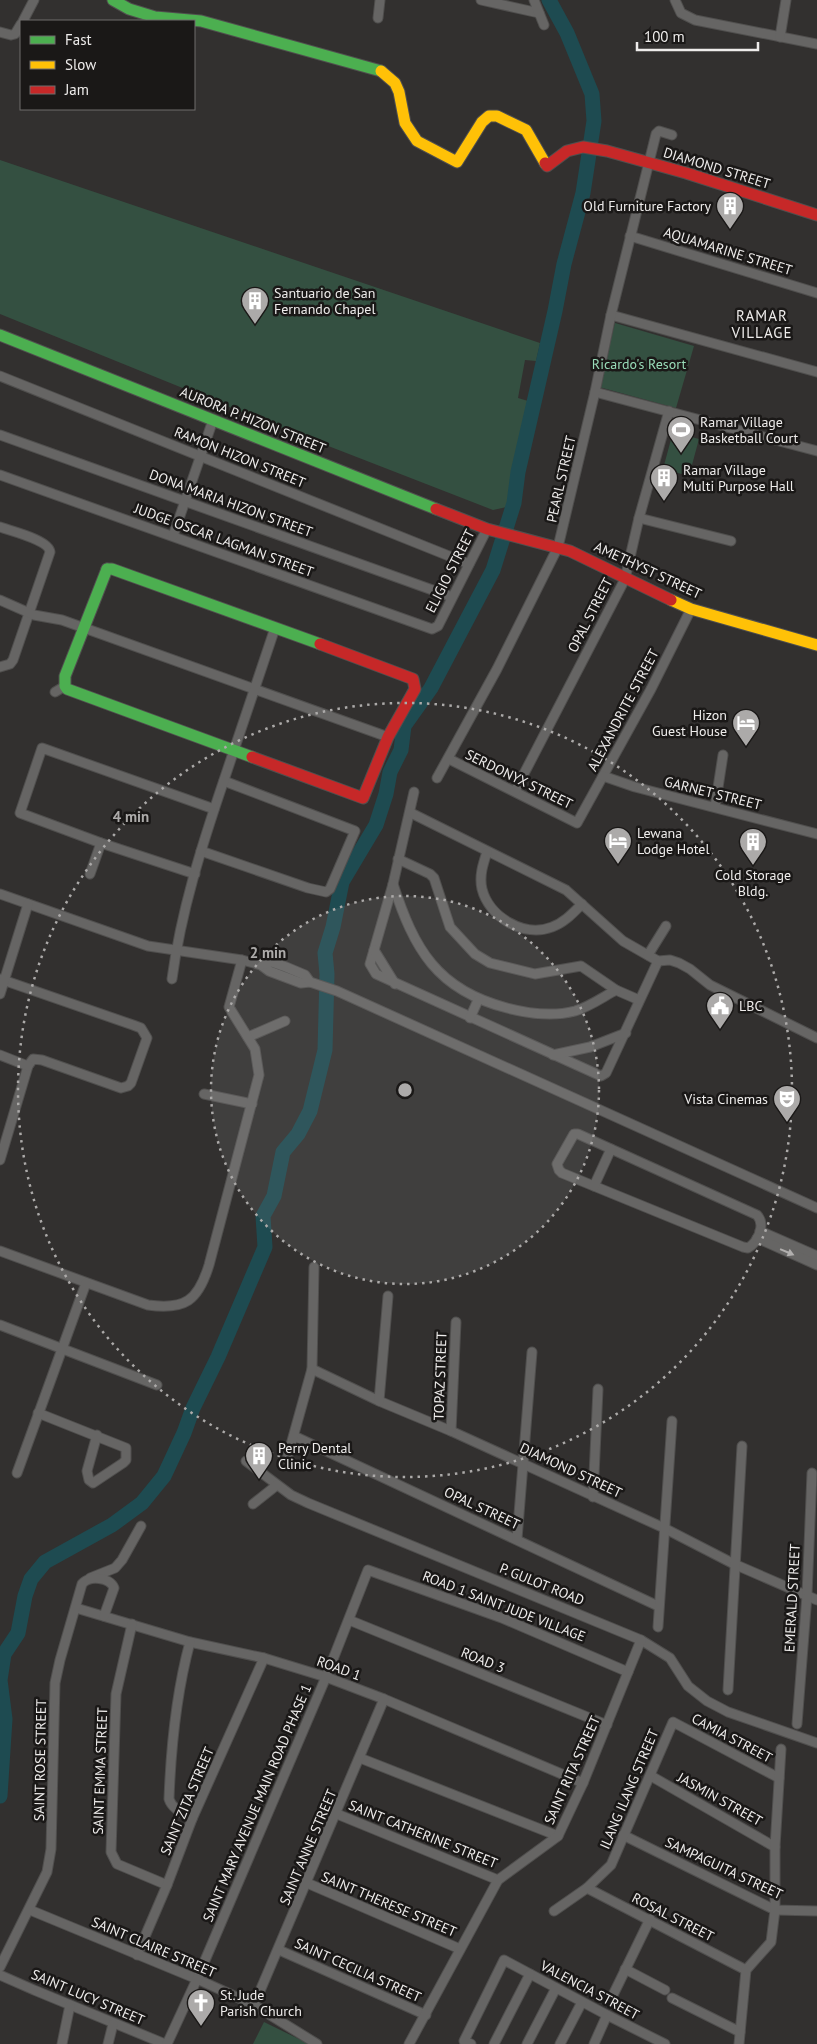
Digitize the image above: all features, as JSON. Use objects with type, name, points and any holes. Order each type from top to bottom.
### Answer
[{"type":"street","points":[[24,20],[34,0]]},
{"type":"street","name":"DIAMOND STREET","points":[[113,0],[155,18],[194,20]]},
{"type":"street","points":[[378,18],[380,0]]},
{"type":"street","points":[[481,0],[539,13]]},
{"type":"street","points":[[534,0],[544,24]]},
{"type":"street","points":[[675,0],[681,13],[695,20],[817,44]]},
{"type":"street","points":[[780,37],[786,0]]},
{"type":"street","name":"DIAMOND STREET","points":[[195,20],[337,57],[383,71],[395,83],[410,134],[417,141],[457,162],[472,134],[482,122],[489,116],[497,116],[526,130],[538,147],[547,166],[567,151],[583,147],[607,151],[817,215]]},
{"type":"street","points":[[0,32],[11,35],[15,34],[20,26]]},
{"type":"street","name":"PEARL STREET","points":[[437,778],[449,760],[558,547],[648,162],[657,133],[659,131],[672,135]]},
{"type":"street","name":"AQUAMARINE STREET","points":[[630,236],[817,293]]},
{"type":"street","points":[[611,315],[817,372]]},
{"type":"street","name":"AURORA P. HIZON STREET","points":[[0,335],[491,530]]},
{"type":"street","name":"RAMON HIZON STREET","points":[[0,376],[470,564]]},
{"type":"street","points":[[595,392],[817,451]]},
{"type":"street","name":"OPAL STREET","points":[[515,791],[625,579],[639,518],[668,411]]},
{"type":"street","points":[[173,536],[214,420]]},
{"type":"street","name":"DONA MARIA HIZON STREET","points":[[0,435],[452,597]]},
{"type":"street","name":"JUDGE OSCAR LAGMAN STREET","points":[[0,475],[432,629],[438,626]]},
{"type":"street","points":[[639,518],[731,541]]},
{"type":"street","points":[[0,527],[38,540],[50,548],[49,557],[13,660],[10,664],[0,666]]},
{"type":"street","name":"AMETHYST STREET","points":[[491,530],[558,547],[582,556],[625,579],[691,609],[817,645]]},
{"type":"street","name":"ELIGIO STREET","points":[[438,626],[470,564],[491,530]]},
{"type":"street","points":[[107,569],[112,569],[413,680],[415,689],[388,737],[363,798],[71,692],[65,686],[65,676],[83,628],[104,573],[107,569]]},
{"type":"street","points":[[0,600],[34,614],[62,620],[388,737]]},
{"type":"street","name":"ALEXANDRITE STREET","points":[[577,823],[691,609]]},
{"type":"street","points":[[172,979],[176,951],[201,851],[275,628]]},
{"type":"street","points":[[54,692],[65,686]]},
{"type":"street","points":[[195,874],[101,843],[20,813],[42,748],[214,808]]},
{"type":"street","points":[[715,807],[723,755]]},
{"type":"street","name":"SERDONYX STREET","points":[[449,760],[577,823]]},
{"type":"street","name":"GARNET STREET","points":[[603,776],[635,787],[817,834]]},
{"type":"street","points":[[201,851],[315,890],[326,892],[330,889],[355,831],[224,781]]},
{"type":"street","points":[[414,792],[394,884],[370,964],[376,974],[601,1076],[606,1073],[658,961]]},
{"type":"street","points":[[410,813],[566,890],[623,941],[658,961],[670,960],[679,963],[690,969],[710,986],[817,1038]]},
{"type":"street","points":[[90,874],[101,843]]},
{"type":"street","points":[[487,852],[481,875],[482,890],[490,906],[508,923],[526,928],[551,928],[565,920],[582,904]]},
{"type":"street","points":[[398,859],[430,874],[434,878],[450,927],[475,954],[490,963],[536,974],[581,966],[616,990],[639,1000]]},
{"type":"street","points":[[394,884],[404,917],[412,935],[436,970],[458,988],[478,1000],[524,1013],[544,1015],[577,1011],[616,990]]},
{"type":"street","points":[[0,894],[148,946],[212,954],[260,965],[272,962],[286,966],[305,975],[310,982],[337,991],[817,1208]]},
{"type":"street","points":[[0,994],[2,980],[28,904]]},
{"type":"street","points":[[648,955],[666,926]]},
{"type":"street","points":[[0,1251],[148,1305],[165,1307],[183,1305],[196,1293],[204,1281],[259,1075],[254,1049],[229,1007],[242,960]]},
{"type":"street","points":[[0,1160],[30,1062],[36,1058],[121,1088],[131,1082],[148,1038],[141,1028],[2,980]]},
{"type":"street","points":[[470,1018],[478,1000]]},
{"type":"street","points":[[248,1037],[286,1021]]},
{"type":"street","points":[[553,1055],[590,1047],[626,1032]]},
{"type":"street","points":[[0,1055],[28,1066]]},
{"type":"street","points":[[204,1094],[252,1104]]},
{"type":"street","points":[[574,1134],[578,1134],[757,1215],[761,1219],[762,1226],[753,1245],[748,1248],[743,1247],[594,1186],[559,1170],[557,1164],[574,1134]]},
{"type":"street","points":[[594,1186],[611,1149]]},
{"type":"street","points":[[758,1235],[817,1256]]},
{"type":"street","points":[[758,1235],[817,1265]]},
{"type":"street","points":[[287,1460],[312,1369],[314,1267]]},
{"type":"street","points":[[17,1473],[86,1283]]},
{"type":"street","points":[[379,1401],[388,1296]]},
{"type":"street","name":"TOPAZ STREET","points":[[451,1431],[456,1322]]},
{"type":"street","points":[[0,1325],[157,1385]]},
{"type":"street","points":[[517,1539],[532,1352]]},
{"type":"street","name":"DIAMOND STREET","points":[[312,1369],[379,1401],[451,1431],[664,1528],[734,1564],[817,1600]]},
{"type":"street","points":[[593,1497],[598,1389]]},
{"type":"street","points":[[38,1413],[97,1435],[126,1448],[126,1456],[123,1463],[93,1483],[89,1480],[88,1471],[97,1435]]},
{"type":"street","points":[[658,1627],[672,1421]]},
{"type":"street","name":"OPAL STREET","points":[[294,1436],[658,1606]]},
{"type":"street","points":[[728,1690],[742,1446]]},
{"type":"street","name":"P. GULOT ROAD","points":[[246,1461],[277,1485],[308,1503],[641,1640],[670,1658],[688,1686],[707,1701],[728,1712],[817,1743]]},
{"type":"street","name":"EMERALD STREET","points":[[797,1724],[807,1595],[812,1473]]},
{"type":"street","points":[[253,1504],[277,1485]]},
{"type":"street","points":[[90,1578],[115,1568],[122,1560],[141,1526]]},
{"type":"street","name":"SAINT MARY AVENUE MAIN ROAD PHASE 1","points":[[166,2044],[197,1979],[326,1677],[368,1570]]},
{"type":"street","name":"ROAD 1 SAINT JUDE VILLAGE","points":[[368,1570],[502,1618],[628,1672]]},
{"type":"street","points":[[90,1578],[110,1582],[114,1588],[104,1616]]},
{"type":"street","name":"SAINT ROSE STREET","points":[[0,1967],[30,1910],[47,1872],[52,1849],[55,1683],[82,1584],[85,1579],[90,1578]]},
{"type":"street","name":"ROAD 1","points":[[76,1608],[190,1642],[264,1658],[326,1677],[384,1699],[583,1784]]},
{"type":"street","name":"ROAD 3","points":[[349,1620],[606,1725]]},
{"type":"street","name":"SAINT EMMA STREET","points":[[132,1624],[116,1694],[111,1852],[117,1864],[167,1885]]},
{"type":"street","name":"SAINT RITA STREET","points":[[409,2044],[426,2016],[498,1880],[558,1836],[583,1784],[641,1640]]},
{"type":"street","points":[[190,1642],[181,1676],[174,1717],[169,1799],[175,1808],[192,1819]]},
{"type":"street","name":"SAINT ZITA STREET","points":[[137,1955],[167,1885],[192,1819],[264,1658]]},
{"type":"street","name":"SAINT ANNE STREET","points":[[254,2005],[337,1814],[384,1699]]},
{"type":"street","name":"ILANG ILANG STREET","points":[[554,1911],[587,1888],[611,1865],[673,1722]]},
{"type":"street","name":"CAMIA STREET","points":[[673,1722],[780,1778]]},
{"type":"street","points":[[739,2044],[746,1970],[771,1942],[775,1910],[775,1847],[781,1750]]},
{"type":"street","points":[[360,1758],[558,1836]]},
{"type":"street","name":"JASMIN STREET","points":[[650,1776],[775,1847]]},
{"type":"street","name":"SAINT CATHERINE STREET","points":[[337,1814],[498,1880]]},
{"type":"street","name":"SAMPAGUITA STREET","points":[[623,1835],[775,1910],[817,1911]]},
{"type":"street","name":"SAINT THERESE STREET","points":[[307,1884],[460,1949]]},
{"type":"street","name":"ROSAL STREET","points":[[587,1888],[746,1970]]},
{"type":"street","name":"SAINT CLAIRE STREET","points":[[30,1910],[197,1979],[254,2005],[316,2044]]},
{"type":"street","points":[[613,1995],[650,1919]]},
{"type":"street","name":"SAINT CECILIA STREET","points":[[279,1950],[426,2016]]},
{"type":"street","name":"VALENCIA STREET","points":[[467,2042],[504,1960],[606,2015],[665,2044]]},
{"type":"street","points":[[625,1969],[665,1990]]},
{"type":"street","points":[[494,2044],[530,1974]]},
{"type":"street","name":"SAINT LUCY STREET","points":[[0,1975],[113,2024],[166,2044]]},
{"type":"street","points":[[527,2044],[556,1988]]},
{"type":"street","points":[[672,1998],[740,2032]]},
{"type":"street","points":[[560,2044],[582,2002]]},
{"type":"street","points":[[62,2044],[70,2005]]},
{"type":"street","points":[[594,2044],[606,2015]]},
{"type":"street","points":[[108,2044],[113,2024]]},
{"type":"green space","points":[[0,160],[540,343],[536,361],[525,360],[518,398],[528,401],[511,506],[493,510],[264,421],[0,314]]},
{"type":"green space","name":"Ricardo's Resort","points":[[615,323],[694,346],[676,408],[599,387]]},
{"type":"green space","name":"Ramar Village Basketball Court","points":[[673,432],[699,439],[689,476],[663,469]]},
{"type":"green space","points":[[264,2022],[309,2044],[253,2044]]},
{"type":"waterway","points":[[0,1796],[5,1719],[0,1680],[4,1654],[18,1633],[25,1596],[31,1579],[45,1562],[112,1525],[142,1503],[164,1476],[184,1433],[193,1408],[218,1357],[265,1247],[263,1216],[274,1196],[283,1152],[298,1134],[310,1111],[325,1050],[327,974],[325,953],[333,927],[342,882],[376,825],[386,794],[390,772],[401,750],[404,726],[431,688],[493,570],[514,503],[518,472],[564,264],[583,193],[594,121],[592,94],[567,33],[549,0]]},
{"type":"traffic: fast","points":[[113,0],[129,9],[155,17],[190,20]]},
{"type":"traffic: fast","points":[[195,20],[381,71]]},
{"type":"traffic: fast","points":[[0,335],[436,509]]},
{"type":"traffic: fast","points":[[107,569],[112,569],[320,644]]},
{"type":"traffic: fast","points":[[107,569],[65,676],[65,686],[67,689],[252,757]]},
{"type":"traffic: slow","points":[[381,71],[395,83],[399,92],[405,123],[417,141],[457,162],[482,122],[489,116],[497,116],[526,130],[545,163]]},
{"type":"traffic: slow","points":[[671,600],[691,609],[817,645]]},
{"type":"traffic: jam","points":[[545,163],[547,166],[567,151],[583,147],[607,151],[686,173],[817,215]]},
{"type":"traffic: jam","points":[[436,509],[487,529],[570,551],[671,600]]},
{"type":"traffic: jam","points":[[252,757],[363,798],[388,737],[415,689],[413,679],[320,644]]},
{"type":"place","name":"Old Furniture Factory","points":[[730,230]]},
{"type":"place","name":"Santuario de San Fernando Chapel","points":[[255,325]]},
{"type":"place","name":"Ramar Village Basketball Court","points":[[681,454]]},
{"type":"place","name":"Ramar Village Multi Purpose Hall","points":[[664,502]]},
{"type":"place","name":"Hizon Guest House","points":[[746,747]]},
{"type":"place","name":"Lewana Lodge Hotel","points":[[618,865]]},
{"type":"place","name":"Cold Storage Bldg.","points":[[753,866]]},
{"type":"place","name":"LBC","points":[[720,1030]]},
{"type":"place","name":"Vista Cinemas","points":[[787,1123]]},
{"type":"place","name":"Perry Dental Clinic","points":[[259,1480]]},
{"type":"place","name":"St. Jude Parish Church","points":[[201,2027]]},
{"type":"district","name":"RAMAR VILLAGE","points":[[762,324]]}]
